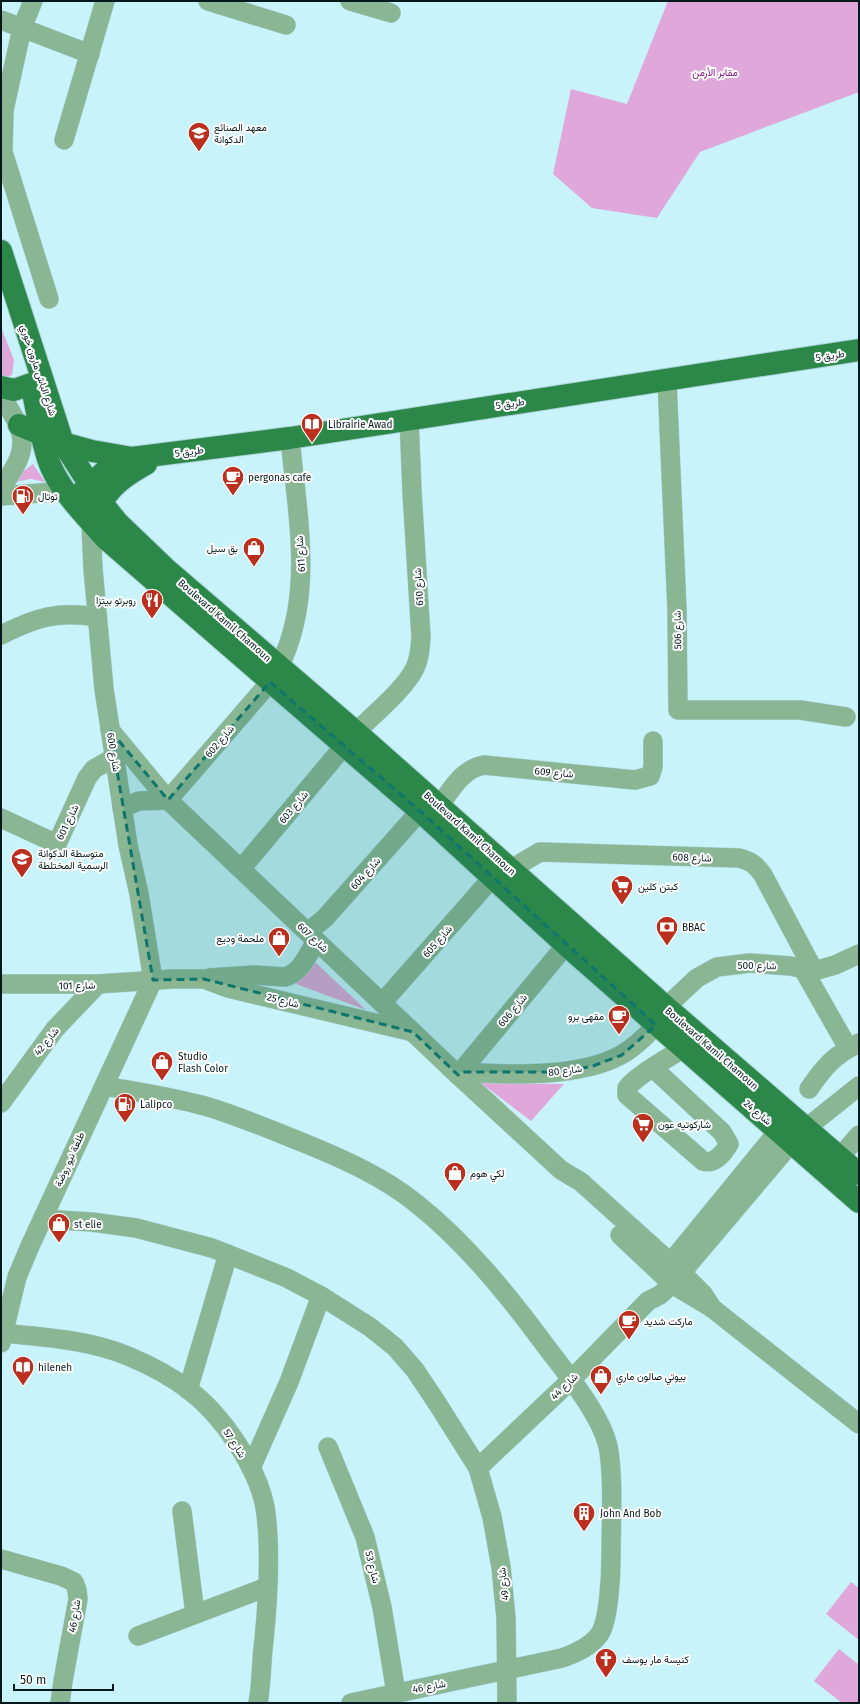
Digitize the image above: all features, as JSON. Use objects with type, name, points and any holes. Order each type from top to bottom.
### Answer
[{"type":"main road","name":"شارع الباش مارون خوري","points":[[1,251],[63,443],[90,483]]},
{"type":"main road","name":"Boulevard Kamil Chamoun","points":[[1,297],[31,384],[51,467],[69,496],[110,542],[275,675],[350,739],[792,1133],[840,1157],[859,1174]]},
{"type":"main road","name":"طريق 5","points":[[132,458],[290,438],[409,418],[667,381],[859,350]]},
{"type":"main road","points":[[1,387],[14,390],[31,384]]},
{"type":"main road","points":[[19,425],[63,443],[92,451],[132,458]]},
{"type":"main road","points":[[91,522],[107,492],[124,477],[161,455]]},
{"type":"main road","points":[[69,496],[90,483],[106,470],[132,458]]},
{"type":"main road","name":"Boulevard Kamil Chamoun","points":[[90,483],[101,502],[130,536],[275,675]]},
{"type":"main road","name":"Boulevard Kamil Chamoun","points":[[501,874],[566,945],[661,1016]]},
{"type":"main road","name":"شارع 24","points":[[661,1016],[684,1048],[792,1133],[859,1202]]},
{"type":"street","points":[[33,1],[22,28],[4,110],[3,152],[49,299]]},
{"type":"street","points":[[64,140],[106,1]]},
{"type":"street","points":[[208,1],[286,25]]},
{"type":"street","points":[[350,1],[390,13]]},
{"type":"street","points":[[1,20],[90,54]]},
{"type":"street","name":"شارع 506","points":[[667,381],[677,610],[678,710],[800,710],[846,717]]},
{"type":"street","points":[[1,396],[19,425],[22,447],[19,460],[1,488]]},
{"type":"street","name":"شارع 610","points":[[350,739],[407,682],[416,668],[420,653],[421,637],[412,500],[409,418]]},
{"type":"street","name":"شارع 611","points":[[275,675],[289,649],[295,625],[302,571],[290,438]]},
{"type":"street","points":[[1,496],[69,496]]},
{"type":"street","name":"شارع 600","points":[[91,522],[97,617],[104,689],[122,808],[148,945],[153,980]]},
{"type":"street","points":[[1,635],[38,618],[66,614],[97,617]]},
{"type":"street","name":"شارع 602","points":[[168,800],[275,675]]},
{"type":"street","name":"شارع 607","points":[[110,730],[168,800],[382,1003],[562,1170],[581,1182],[671,1274],[859,1424]]},
{"type":"street","name":"شارع 603","points":[[241,869],[350,739]]},
{"type":"street","name":"شارع 609","points":[[429,808],[463,774],[470,769],[484,766],[635,780],[646,778],[650,776],[653,767],[654,741]]},
{"type":"street","name":"شارع 601","points":[[1,818],[58,844],[87,778],[94,769],[115,757]]},
{"type":"street","points":[[122,808],[139,801],[168,800]]},
{"type":"street","name":"شارع 604","points":[[312,936],[325,918],[429,808]]},
{"type":"street","name":"شارع 608","points":[[501,874],[540,852],[739,858],[756,864],[763,875],[808,970],[854,1046]]},
{"type":"street","name":"شارع 605","points":[[382,1003],[501,874]]},
{"type":"street","points":[[204,979],[227,976],[285,977],[291,975],[302,964],[312,936]]},
{"type":"street","name":"شارع 606","points":[[459,1073],[566,945]]},
{"type":"street","name":"شارع 500","points":[[661,1016],[696,978],[717,967],[750,963],[808,970],[835,965],[859,954]]},
{"type":"street","name":"شارع 25","points":[[153,980],[204,979],[228,988],[413,1032]]},
{"type":"street","name":"شارع 101","points":[[1,984],[98,984],[153,980]]},
{"type":"street","name":"طلعة نيو روضة","points":[[2,1338],[17,1277],[81,1132],[105,1086],[153,980]]},
{"type":"street","name":"شارع 42","points":[[1,1103],[55,1029],[98,984]]},
{"type":"street","name":"شارع 80","points":[[459,1073],[561,1072],[593,1066],[622,1055],[645,1037],[661,1016]]},
{"type":"street","points":[[809,1089],[823,1068],[854,1046]]},
{"type":"street","points":[[653,1068],[722,1132],[727,1139],[729,1144],[714,1161],[708,1163],[703,1161],[628,1095],[627,1088],[630,1084],[653,1068],[684,1048]]},
{"type":"street","name":"شارع 46","points":[[105,1086],[203,1106],[241,1118],[334,1155],[378,1178],[416,1203],[478,1262],[539,1337],[571,1380],[600,1425],[608,1446],[610,1466],[611,1563],[604,1622],[599,1635],[587,1646],[576,1653],[351,1703]]},
{"type":"street","name":"شارع 44","points":[[478,1468],[571,1380],[648,1301],[660,1295],[671,1274],[792,1133],[859,1086]]},
{"type":"street","points":[[840,1157],[859,1135]]},
{"type":"street","name":"شارع 49","points":[[43,1219],[92,1222],[136,1228],[212,1248],[287,1278],[321,1296],[370,1327],[395,1347],[414,1370],[437,1403],[478,1468],[492,1517],[501,1568],[506,1618],[507,1703]]},
{"type":"street","points":[[188,1390],[228,1254]]},
{"type":"street","points":[[251,1468],[289,1382],[321,1296]]},
{"type":"street","name":"شارع 57","points":[[2,1338],[70,1342],[108,1350],[127,1356],[188,1390],[228,1430],[251,1468],[264,1506],[267,1587],[258,1703]]},
{"type":"street","name":"شارع 53","points":[[328,1447],[367,1544],[382,1607],[396,1693]]},
{"type":"street","points":[[182,1511],[195,1614]]},
{"type":"street","name":"شارع 46","points":[[1,1559],[62,1576],[74,1582],[78,1598],[60,1703]]},
{"type":"street","points":[[138,1636],[267,1587]]},
{"type":"highlighted area","points":[[270,682],[420,811],[656,1025],[622,1055],[593,1066],[561,1072],[461,1072],[458,1075],[413,1032],[204,979],[153,980],[110,730],[168,800]]},
{"type":"green space","name":"مقابر الأرمن","points":[[668,1],[859,1],[859,92],[700,152],[657,218],[592,208],[553,174],[571,89],[627,104]]},
{"type":"green space","points":[[1,327],[14,360],[12,375],[5,377],[1,375]]},
{"type":"green space","points":[[33,464],[45,482],[31,479],[14,482],[13,479]]},
{"type":"green space","points":[[313,960],[366,1010],[296,984]]},
{"type":"green space","points":[[481,1083],[564,1084],[531,1121]]},
{"type":"green space","points":[[851,1582],[859,1588],[859,1640],[826,1614]]},
{"type":"green space","points":[[839,1649],[859,1665],[859,1703],[842,1703],[814,1681]]},
{"type":"place","name":"معهد الصنائع الدكوانة","points":[[199,152]]},
{"type":"place","name":"Librairie Awad","points":[[312,444]]},
{"type":"place","name":"pergonas cafe","points":[[233,496]]},
{"type":"place","name":"توتال","points":[[23,516]]},
{"type":"place","name":"بق سيل","points":[[254,568]]},
{"type":"place","name":"روبرتو بيتزا","points":[[152,620]]},
{"type":"place","name":"متوسطة الدكوانة الرسمية المختلطة","points":[[22,878]]},
{"type":"place","name":"كبتن كلين","points":[[622,906]]},
{"type":"place","name":"BBAC","points":[[667,946]]},
{"type":"place","name":"ملحمة وديع","points":[[279,958]]},
{"type":"place","name":"مقهى برو","points":[[619,1036]]},
{"type":"place","name":"Studio Flash Color","points":[[162,1082]]},
{"type":"place","name":"Lalipco","points":[[125,1124]]},
{"type":"place","name":"شاركوتيه عون","points":[[643,1144]]},
{"type":"place","name":"لكي هوم","points":[[455,1192]]},
{"type":"place","name":"st elie","points":[[59,1244]]},
{"type":"place","name":"ماركت شديد","points":[[629,1340]]},
{"type":"place","name":"hileneh","points":[[23,1386]]},
{"type":"place","name":"بيوتي صالون ماري","points":[[601,1396]]},
{"type":"place","name":"John And Bob","points":[[584,1532]]},
{"type":"place","name":"كنيسة مار يوسف","points":[[606,1678]]}]
